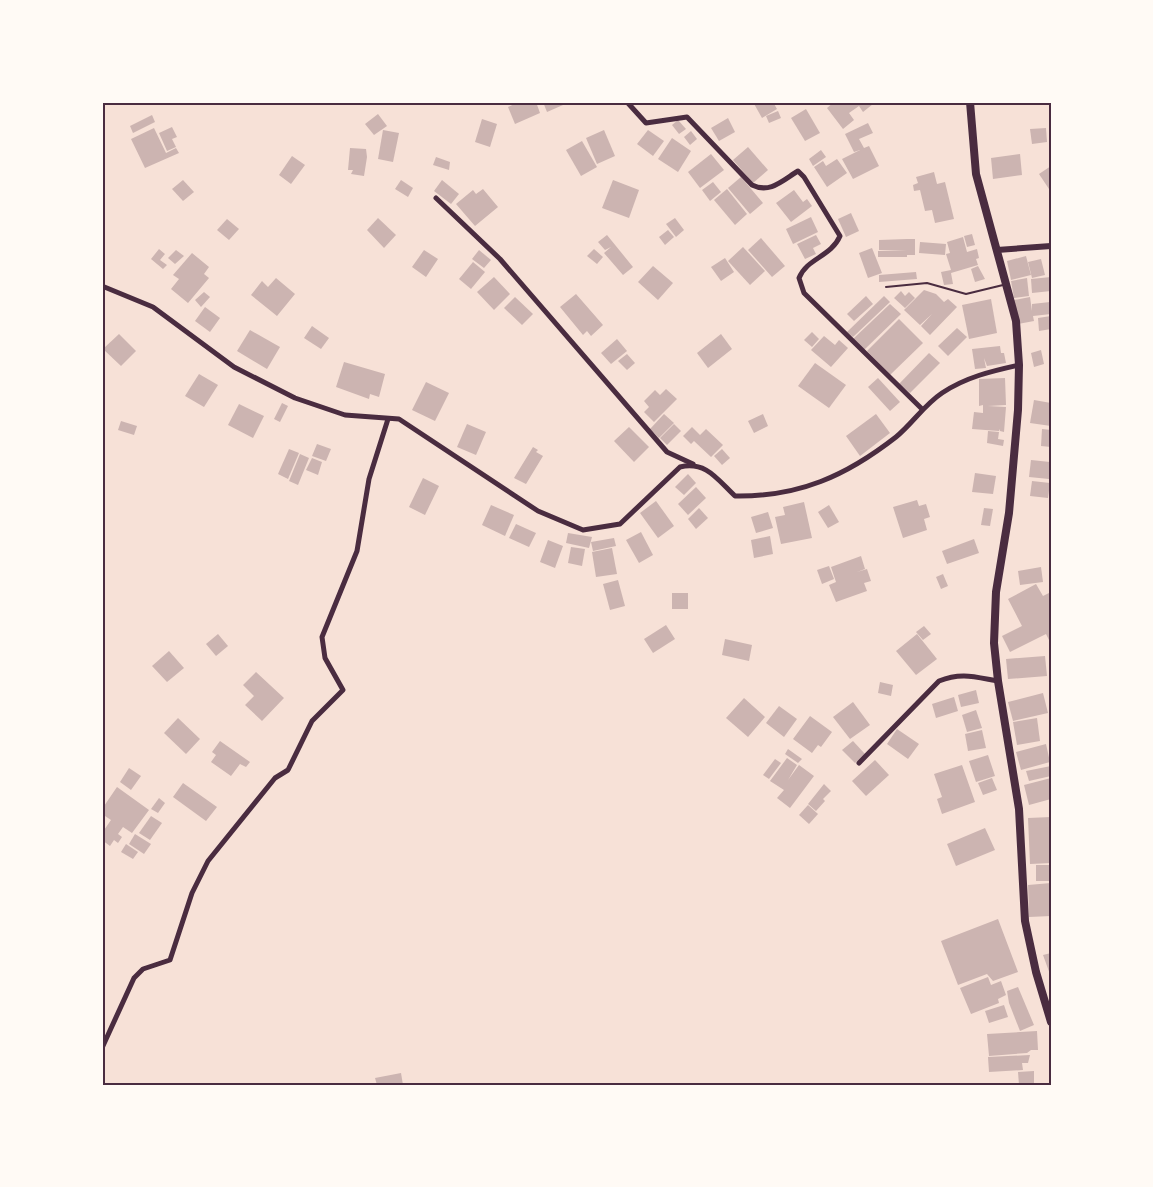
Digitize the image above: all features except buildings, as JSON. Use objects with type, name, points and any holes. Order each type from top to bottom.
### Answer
[{"type":"main road","points":[[970,102],[976,174],[1016,321],[1020,365],[1009,513],[996,592],[994,643],[998,681],[1016,784],[1025,921],[1036,972],[1051,1022]]},
{"type":"street","points":[[627,102],[646,123],[687,117],[752,185],[760,189],[772,188],[798,171],[804,177],[840,236],[836,247],[802,269],[799,278],[804,293],[922,409]]},
{"type":"street","points":[[436,198],[500,260],[667,452],[707,470],[735,496],[759,496],[798,490],[831,479],[897,436],[922,409],[942,393],[973,376],[1020,365]]},
{"type":"street","points":[[997,250],[1049,245]]},
{"type":"street","points":[[102,286],[153,308],[234,367],[295,398],[345,415],[399,419],[538,511],[583,530],[620,524],[680,467],[693,464]]},
{"type":"street","points":[[102,1048],[134,978],[143,969],[170,960],[192,893],[208,861],[275,778],[288,770],[312,721],[343,690],[325,658],[322,637],[357,551],[369,478],[388,419]]},
{"type":"street","points":[[859,763],[939,681],[952,676],[968,675],[998,681]]},
{"type":"lane","points":[[886,287],[927,283],[966,294],[1006,284]]}]
